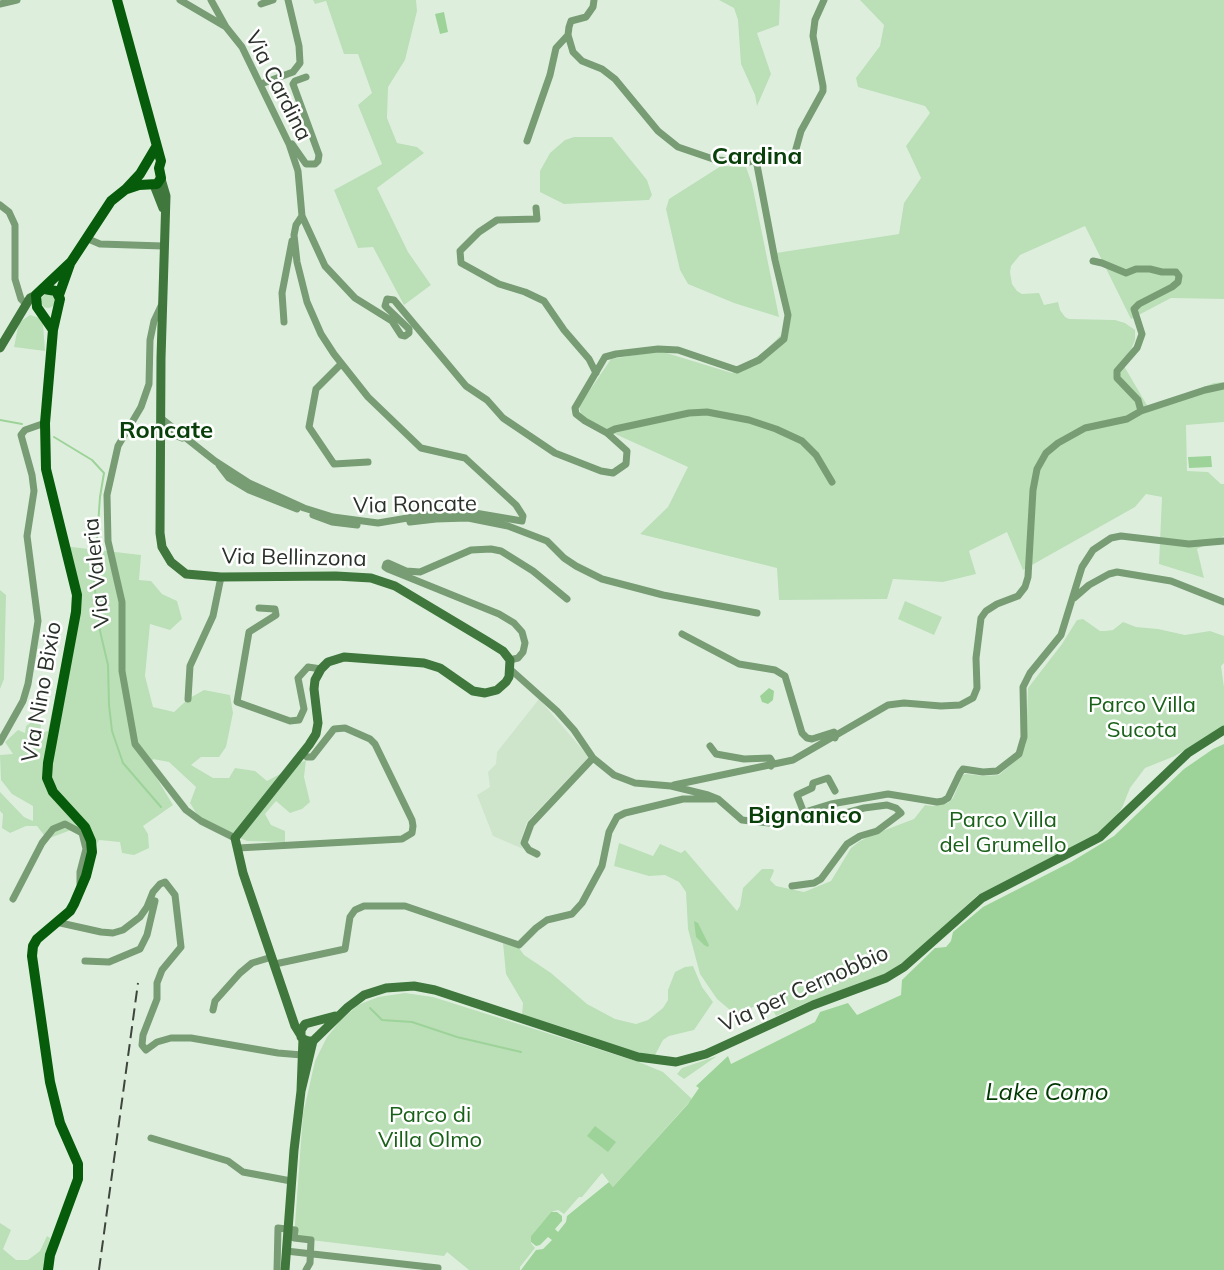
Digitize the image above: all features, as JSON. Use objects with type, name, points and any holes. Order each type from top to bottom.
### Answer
[{"type":"main road","name":"Via Bellinzona","points":[[117,0],[161,161],[155,179],[164,210],[161,358],[160,533],[162,547],[171,562],[186,574],[221,577],[371,578],[395,586],[503,651],[510,665]]},
{"type":"main road","points":[[20,316],[41,311],[50,313],[58,308],[59,295],[71,262],[111,201],[126,189],[143,169],[156,147]]},
{"type":"main road","points":[[143,169],[153,164],[155,179]]},
{"type":"main road","points":[[143,169],[141,179],[155,179]]},
{"type":"main road","points":[[126,189],[155,179]]},
{"type":"main road","points":[[0,348],[30,298],[40,292],[71,262]]},
{"type":"main road","points":[[40,292],[53,289],[59,295]]},
{"type":"main road","points":[[40,292],[35,303],[53,330]]},
{"type":"main road","name":"Via Nino Bixio","points":[[48,1270],[50,1255],[78,1179],[78,1164],[60,1123],[51,1082],[32,956],[33,946],[70,911],[90,862],[91,841],[85,827],[53,792],[47,778],[77,595],[49,484],[44,444],[53,330],[58,308]]},
{"type":"main road","points":[[316,1038],[308,1041],[302,1038],[295,1026],[243,873],[235,838],[316,734],[318,723],[315,680],[328,662],[344,657],[424,663],[440,668],[473,691],[485,693],[502,687],[509,677],[510,665]]},
{"type":"main road","name":"Via per Cernobbio","points":[[316,1038],[340,1014],[364,995],[386,988],[414,986],[435,990],[506,1012],[638,1057],[676,1062],[692,1059],[813,1005],[886,978],[904,967],[982,898],[1100,837],[1188,753],[1224,730]]},
{"type":"main road","points":[[290,1008],[318,1028],[301,1090]]},
{"type":"main road","name":"Via per Cernobbio","points":[[309,1023],[340,1014]]},
{"type":"main road","points":[[285,1270],[291,1182],[301,1090],[301,1028],[309,1023]]},
{"type":"street","points":[[0,3],[17,0]]},
{"type":"street","name":"Via Cardina","points":[[180,0],[226,27],[242,47],[289,144],[298,171],[302,216]]},
{"type":"street","points":[[211,0],[226,27]]},
{"type":"street","points":[[261,4],[273,0]]},
{"type":"street","points":[[261,84],[293,72],[300,63],[299,46],[288,0]]},
{"type":"street","points":[[594,0],[593,7],[586,17],[571,21],[568,35],[573,52],[582,61],[606,71],[615,79],[658,131],[678,147],[724,162],[753,160],[760,157],[792,159],[794,156],[801,131],[823,91],[813,36],[815,21],[824,0]]},
{"type":"street","points":[[527,141],[550,75],[556,48],[568,35]]},
{"type":"street","points":[[272,111],[301,160],[306,164],[315,164],[319,155],[293,84],[306,77]]},
{"type":"street","points":[[302,216],[325,266],[355,298],[392,321],[401,335],[405,336],[409,333],[409,329],[385,306],[387,299],[394,300],[466,386],[487,400],[503,418],[555,453],[601,471],[613,473],[626,464],[627,451],[607,433],[576,414],[575,408],[605,357],[658,349],[678,350],[737,370],[759,360],[784,339],[788,315],[786,298],[775,260],[757,165],[753,160]]},
{"type":"street","points":[[0,205],[9,212],[15,225],[15,279],[21,299],[26,304]]},
{"type":"street","points":[[536,208],[537,219],[497,220],[479,232],[460,251],[461,263],[499,284],[544,301],[564,330],[589,359],[597,373]]},
{"type":"street","points":[[284,322],[282,293],[286,263],[296,225],[302,216]]},
{"type":"street","points":[[162,419],[215,461],[249,483],[304,508],[333,517],[378,523],[437,513],[469,512],[522,521],[523,516],[516,505],[465,458],[421,447],[368,397],[341,364],[321,334],[307,302],[297,262],[294,235]]},
{"type":"street","points":[[86,238],[100,244],[163,246]]},
{"type":"street","points":[[1093,261],[1126,273],[1150,269],[1176,272],[1179,276],[1178,282],[1173,286],[1134,309],[1142,334],[1137,348],[1117,371],[1117,378],[1138,400],[1141,411]]},
{"type":"street","name":"Via Valeria","points":[[162,304],[154,321],[150,340],[149,384],[141,407],[118,446],[107,495],[108,541],[122,602],[122,671],[135,744],[186,810],[201,821],[235,838]]},
{"type":"street","points":[[341,364],[316,390],[309,427],[334,464],[368,462]]},
{"type":"street","points":[[671,786],[793,760],[835,738],[888,705],[904,703],[960,705],[973,698],[976,688],[976,658],[981,618],[986,611],[997,604],[1018,596],[1025,587],[1028,577],[1033,490],[1040,461],[1058,443],[1085,428],[1127,419],[1141,411],[1224,386]]},
{"type":"street","points":[[607,433],[615,429],[689,413],[707,412],[749,420],[802,441],[816,455],[832,482]]},
{"type":"street","points":[[0,742],[23,701],[38,621],[27,536],[34,491],[21,435],[25,430],[45,423]]},
{"type":"street","points":[[162,434],[173,434],[191,442]]},
{"type":"street","name":"Via Roncate","points":[[215,461],[229,478],[249,490],[333,522],[379,527],[436,519],[468,518],[508,526],[548,540],[564,558],[602,579],[663,595],[757,613]]},
{"type":"street","points":[[567,598],[533,571],[501,551],[491,549],[471,550],[420,572],[406,571],[388,563],[385,567],[499,614],[514,623],[522,632],[525,643],[523,652],[510,665],[574,730],[593,758],[614,775],[635,783],[671,786],[708,795],[717,799],[742,820],[769,823],[831,804],[888,794],[942,801],[948,798],[963,769],[990,773],[997,771],[1019,754],[1023,746],[1023,692],[1026,681],[1061,635],[1082,567],[1093,550],[1111,538],[1121,536],[1201,544],[1224,541]]},
{"type":"street","points":[[1074,598],[1089,585],[1117,572],[1171,581],[1224,602]]},
{"type":"street","points":[[188,699],[190,666],[213,616],[221,577]]},
{"type":"street","points":[[259,608],[275,609],[276,615],[249,632],[237,702],[290,721],[299,720],[304,709],[298,678],[308,667],[321,669]]},
{"type":"street","points":[[682,634],[739,664],[775,670],[784,676],[802,733],[812,739],[834,732],[835,738]]},
{"type":"street","points":[[238,848],[402,839],[412,833],[412,820],[375,744],[370,739],[345,728],[334,729],[312,758],[306,757],[303,753]]},
{"type":"street","points":[[710,746],[716,754],[744,759],[770,758],[773,763],[771,766]]},
{"type":"street","points":[[537,854],[529,850],[524,843],[531,824],[593,758]]},
{"type":"street","points":[[792,886],[814,883],[821,879],[847,844],[860,836],[876,831],[901,813],[896,808],[875,807],[841,813],[820,820],[810,817],[805,812],[797,795],[812,788],[813,783],[828,778],[835,792]]},
{"type":"street","points":[[213,1010],[215,1001],[252,963],[345,949],[350,916],[355,910],[364,906],[405,906],[519,945],[547,920],[572,914],[582,903],[602,866],[609,832],[617,817],[683,799],[717,799]]},
{"type":"street","points":[[13,899],[42,843],[53,829],[65,824],[82,833],[86,849],[80,872],[80,890]]},
{"type":"street","points":[[56,922],[101,932],[113,933],[123,930],[140,917],[153,892],[165,882],[175,895],[181,947],[162,970],[142,1045],[146,1050],[157,1042],[171,1038],[191,1038],[255,1050],[302,1054]]},
{"type":"street","points":[[85,961],[109,962],[140,949],[147,935],[150,913],[160,884]]},
{"type":"street","points":[[151,1138],[228,1161],[243,1172],[291,1182]]},
{"type":"street","points":[[277,1270],[278,1228],[295,1230],[294,1238],[311,1240],[310,1263],[306,1270]]},
{"type":"street","points":[[286,1251],[427,1269],[438,1268]]},
{"type":"shaded area","points":[[539,699],[589,757],[527,822],[520,843],[523,849],[493,836],[477,795],[490,787],[488,772],[496,764],[497,752]]},
{"type":"green space","points":[[313,0],[416,0],[417,11],[405,60],[388,87],[387,118],[397,143],[417,147],[424,153],[377,188],[408,252],[431,285],[404,305],[373,247],[358,248],[334,190],[382,164],[358,105],[372,93],[358,54],[344,54],[326,1],[315,4]]},
{"type":"green space","points":[[719,0],[780,0],[779,25],[757,33],[771,74],[757,106],[755,95],[741,64],[738,20],[734,8]]},
{"type":"green space","points":[[860,0],[1224,0],[1224,299],[1171,298],[1131,319],[1085,226],[1020,255],[1011,266],[1010,272],[1012,284],[1017,291],[1022,294],[1039,293],[1044,305],[1058,302],[1060,310],[1069,319],[1115,320],[1135,330],[1135,340],[1124,366],[1148,407],[1214,383],[1224,382],[1224,422],[1186,425],[1187,471],[1208,472],[1224,484],[1224,536],[1197,549],[1204,578],[1159,564],[1162,497],[1146,494],[1135,507],[1023,570],[1007,532],[969,551],[976,574],[943,582],[893,579],[887,599],[779,600],[777,568],[640,534],[668,507],[688,467],[582,419],[579,406],[611,359],[660,351],[732,373],[763,353],[788,328],[776,253],[899,234],[904,203],[921,178],[906,146],[930,113],[925,106],[858,87],[856,78],[880,46],[884,25]]},
{"type":"green space","points":[[574,137],[612,137],[647,180],[652,195],[649,200],[564,204],[540,192],[540,171],[550,153],[565,140]]},
{"type":"green space","points":[[721,166],[746,167],[752,184],[779,317],[734,303],[688,284],[680,270],[666,209],[669,199]]},
{"type":"green space","points":[[45,294],[51,294],[55,301],[51,308],[45,308],[41,304],[41,298]]},
{"type":"green space","points":[[30,315],[40,318],[43,324],[45,351],[14,347],[20,322]]},
{"type":"green space","points":[[63,546],[141,555],[139,580],[151,581],[162,594],[177,601],[182,619],[170,630],[150,624],[145,676],[153,707],[174,712],[188,699],[204,690],[230,695],[233,713],[226,747],[219,757],[201,757],[191,765],[213,778],[229,778],[235,768],[255,771],[267,781],[306,760],[304,777],[310,802],[302,809],[290,813],[276,801],[265,814],[271,825],[285,831],[285,842],[247,841],[201,821],[190,803],[196,787],[169,762],[153,759],[150,767],[173,805],[143,826],[148,834],[149,848],[134,855],[122,853],[120,842],[99,840],[96,845],[71,830],[47,839],[37,826],[26,826],[10,833],[2,828],[0,792],[24,817],[33,821],[33,806],[12,794],[1,780],[0,755],[13,754],[5,742],[18,730],[25,733],[26,726],[34,720],[41,725],[40,733],[48,731],[70,626],[72,592]]},
{"type":"green space","points":[[0,590],[6,595],[4,679],[0,689]]},
{"type":"green space","points":[[905,601],[942,617],[934,635],[898,619]]},
{"type":"green space","points":[[1083,619],[1100,631],[1113,630],[1123,622],[1136,627],[1185,635],[1210,631],[1224,636],[1224,663],[1221,666],[1224,687],[1224,726],[1175,756],[1145,768],[1130,788],[1122,808],[1112,822],[1099,833],[978,895],[910,957],[885,974],[776,1016],[768,1000],[736,1015],[717,999],[700,974],[688,929],[686,892],[679,882],[665,875],[649,876],[614,866],[619,843],[653,856],[660,844],[681,853],[685,850],[737,911],[743,888],[762,869],[773,869],[770,880],[776,886],[804,892],[831,881],[851,848],[860,841],[914,819],[925,805],[948,803],[953,798],[963,775],[999,775],[1021,756],[1026,744],[1028,688],[1062,644],[1077,620]]},
{"type":"green space","points":[[503,943],[519,948],[524,955],[551,973],[587,1004],[615,1019],[636,1024],[648,1020],[663,1008],[668,1000],[668,990],[675,972],[685,967],[693,966],[702,987],[713,1002],[694,1030],[669,1036],[663,1040],[654,1057],[639,1055],[522,1015],[523,1003],[506,974]]},
{"type":"green space","name":"Parco di Villa Olmo","points":[[405,993],[433,997],[639,1062],[663,1072],[692,1099],[613,1187],[602,1173],[564,1214],[558,1210],[551,1212],[531,1236],[531,1243],[535,1248],[520,1270],[469,1270],[447,1252],[444,1256],[294,1238],[303,1114],[315,1061],[327,1037],[358,1005],[378,997]]},
{"type":"green space","points":[[717,1056],[684,1079],[677,1074],[682,1068]]},
{"type":"green space","points":[[0,1223],[11,1230],[3,1249],[16,1260],[28,1260],[40,1251],[47,1236],[50,1238],[43,1270],[0,1270]]},
{"type":"water","points":[[444,12],[448,32],[440,34],[435,14]]},
{"type":"water","points":[[1211,456],[1212,467],[1189,468],[1188,457]]},
{"type":"water","points":[[769,688],[774,691],[773,700],[768,704],[762,702],[760,696]]},
{"type":"water","name":"Lake Como","points":[[1224,744],[1224,1270],[521,1270],[536,1250],[543,1249],[552,1240],[548,1237],[536,1246],[531,1242],[531,1236],[551,1212],[557,1212],[562,1216],[562,1221],[555,1229],[558,1232],[566,1222],[567,1216],[609,1182],[613,1187],[688,1104],[699,1088],[696,1086],[728,1056],[731,1064],[815,1022],[820,1012],[848,1003],[857,1015],[901,995],[902,980],[935,948],[946,947],[951,941],[953,932],[983,907],[1071,862],[1114,836],[1184,769]]},
{"type":"water","points":[[694,921],[698,923],[708,947],[696,937]]},
{"type":"water","points":[[595,1126],[616,1142],[608,1152],[587,1136]]},
{"type":"waterway","points":[[0,420],[22,424]]},
{"type":"waterway","points":[[54,437],[92,460],[104,473],[94,582],[100,631],[108,665],[112,731],[123,763],[161,807]]},
{"type":"waterway","points":[[370,1008],[382,1020],[412,1022],[457,1037],[521,1052]]},
{"type":"railway","points":[[99,1270],[138,983]]},
{"type":"district","name":"Cardina","points":[[757,157]]},
{"type":"district","name":"Roncate","points":[[166,431]]},
{"type":"district","name":"Bignanico","points":[[805,816]]},
{"type":"park label","name":"Parco Villa Sucota","points":[[1142,718]]},
{"type":"park label","name":"Parco Villa del Grumello","points":[[1003,832]]}]
